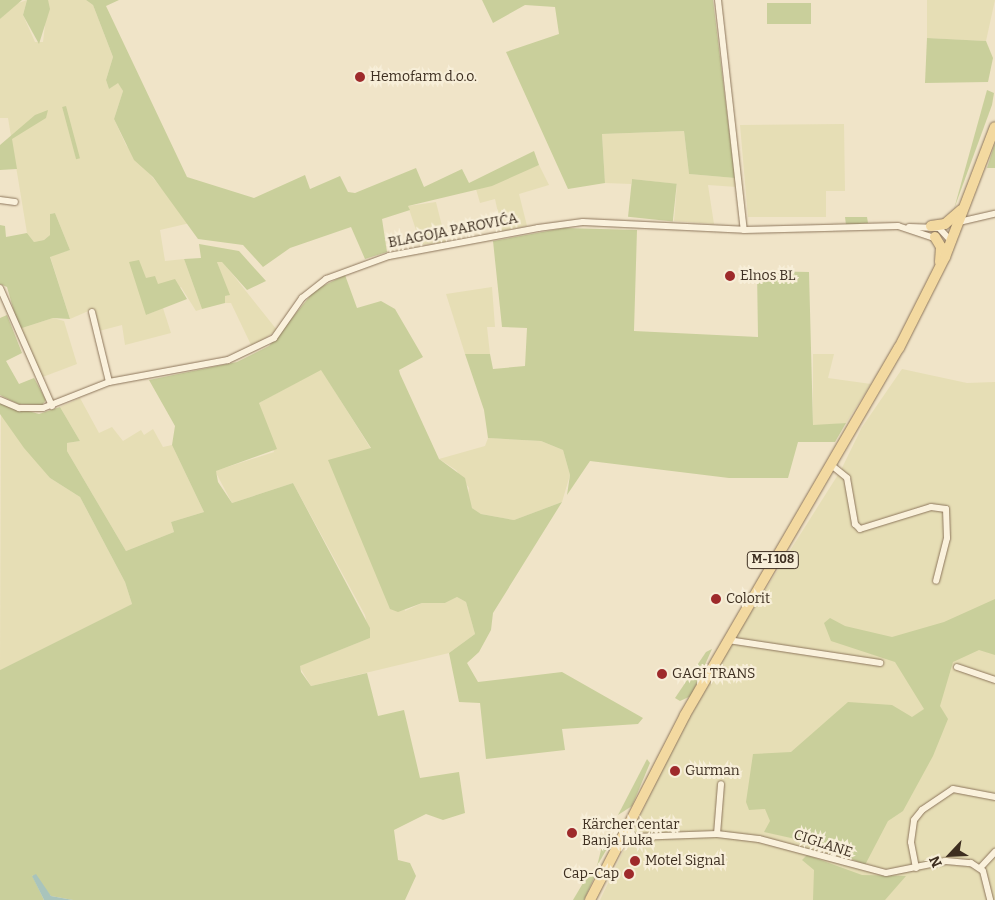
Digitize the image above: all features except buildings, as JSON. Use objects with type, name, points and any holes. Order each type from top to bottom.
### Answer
[{"type":"main road","name":"M-I 108","points":[[590,900],[623,830],[728,640],[899,348],[951,242],[995,127]]},
{"type":"main road","points":[[931,226],[951,220],[969,196]]},
{"type":"main road","points":[[935,238],[941,252],[936,274]]},
{"type":"street","points":[[718,0],[744,230]]},
{"type":"street","points":[[0,200],[15,202]]},
{"type":"street","points":[[959,222],[995,214]]},
{"type":"street","name":"BLAGOJA PAROVIĆA","points":[[0,400],[28,409],[52,406],[109,382],[244,354],[274,338],[319,283],[389,256],[578,222],[744,230],[910,227],[935,238],[951,242]]},
{"type":"street","points":[[910,227],[931,226],[946,232],[951,242]]},
{"type":"street","points":[[0,288],[52,406]]},
{"type":"street","points":[[92,312],[109,382]]},
{"type":"street","points":[[830,464],[847,478],[855,524],[860,528],[931,507],[946,509],[947,538],[936,581]]},
{"type":"street","points":[[728,640],[880,663]]},
{"type":"street","points":[[957,667],[995,680]]},
{"type":"street","points":[[717,834],[721,784]]},
{"type":"street","points":[[916,868],[911,842],[914,820],[922,810],[953,789],[995,797]]},
{"type":"street","name":"CIGLANE","points":[[623,830],[635,837],[717,834],[795,846],[862,870],[886,873],[946,860],[981,867]]},
{"type":"street","points":[[990,900],[981,867],[995,852]]},
{"type":"shaded area","points":[[27,0],[23,15],[35,42],[43,42],[48,0],[86,0],[93,5],[113,57],[106,80],[109,89],[118,82],[123,91],[114,119],[126,145],[190,223],[160,230],[165,261],[184,259],[202,309],[196,311],[181,287],[146,315],[163,308],[171,333],[125,345],[122,325],[99,331],[93,309],[70,319],[50,256],[70,250],[55,213],[50,214],[50,235],[44,240],[34,242],[27,233],[8,118],[0,118],[0,19],[13,5]]},
{"type":"shaded area","points":[[927,0],[995,0],[986,41],[927,38]]},
{"type":"shaded area","points":[[844,124],[845,191],[826,191],[826,217],[748,217],[740,125]]},
{"type":"shaded area","points":[[684,131],[689,174],[735,178],[737,187],[708,185],[714,224],[674,221],[677,184],[632,179],[631,184],[605,183],[602,134]]},
{"type":"shaded area","points":[[539,165],[549,185],[519,194],[527,226],[502,231],[495,199],[480,203],[476,189]]},
{"type":"shaded area","points":[[436,202],[446,242],[421,245],[408,206]]},
{"type":"shaded area","points":[[222,261],[277,330],[252,347],[231,303],[225,303],[225,296],[229,295],[217,262]]},
{"type":"shaded area","points":[[492,287],[495,327],[487,327],[490,354],[465,354],[446,294]]},
{"type":"shaded area","points":[[53,318],[64,321],[77,364],[40,378],[19,329]]},
{"type":"shaded area","points":[[813,354],[834,354],[828,378],[871,384],[846,423],[813,426]]},
{"type":"shaded area","points":[[321,369],[371,449],[353,453],[405,611],[422,603],[445,603],[457,597],[466,602],[475,634],[449,653],[311,686],[299,666],[370,638],[365,615],[293,483],[232,503],[215,471],[274,452],[259,403]]},
{"type":"shaded area","points":[[902,369],[967,383],[995,382],[995,900],[600,900],[668,757],[727,650],[841,470],[862,427]]},
{"type":"shaded area","points":[[80,398],[99,433],[112,427],[123,441],[141,430],[144,435],[153,429],[163,447],[172,445],[204,512],[171,522],[174,532],[126,551],[67,451],[67,443],[80,441],[60,407]]},
{"type":"shaded area","points":[[1,413],[50,478],[80,497],[125,582],[132,604],[0,670]]},
{"type":"shaded area","points":[[488,438],[541,441],[563,450],[570,475],[562,502],[514,520],[481,514],[472,508],[467,500],[469,488],[456,470],[439,459],[485,446]]},
{"type":"green space","points":[[0,0],[22,0],[0,19]]},
{"type":"green space","points":[[27,0],[48,0],[50,9],[39,44],[23,15]]},
{"type":"green space","points":[[86,0],[119,0],[106,6],[187,177],[254,198],[305,175],[310,189],[340,176],[348,192],[355,193],[416,168],[424,187],[462,169],[469,183],[534,151],[539,165],[492,186],[408,206],[410,210],[382,219],[387,252],[365,259],[351,227],[290,248],[263,267],[243,245],[198,239],[153,177],[134,160],[114,119],[123,91],[118,83],[109,89],[106,80],[113,57],[93,5]]},
{"type":"green space","points":[[482,0],[713,0],[735,178],[689,174],[684,131],[602,134],[605,183],[568,189],[506,52],[559,34],[555,7],[525,5],[493,23]]},
{"type":"green space","points":[[767,3],[811,3],[811,24],[767,24]]},
{"type":"green space","points":[[927,38],[986,41],[993,58],[988,82],[925,83]]},
{"type":"green space","points":[[987,90],[994,93],[992,105],[954,209]]},
{"type":"green space","points":[[66,106],[80,158],[76,159],[62,107]]},
{"type":"green space","points":[[48,110],[46,118],[12,139],[17,169],[0,170],[0,145],[35,115]]},
{"type":"green space","points":[[995,143],[995,168],[987,168]]},
{"type":"green space","points":[[632,179],[677,184],[673,221],[628,217]]},
{"type":"green space","points":[[55,213],[70,250],[50,257],[70,319],[53,318],[19,329],[7,287],[0,284],[0,225],[5,226],[6,237],[27,233],[34,242],[44,240],[50,235],[50,214]]},
{"type":"green space","points":[[845,217],[867,217],[868,223],[846,225]]},
{"type":"green space","points":[[564,228],[637,230],[634,331],[758,337],[757,271],[809,272],[813,425],[846,423],[835,442],[798,442],[788,478],[729,478],[590,461],[567,495],[570,475],[563,450],[541,441],[488,438],[484,410],[465,354],[490,354],[493,369],[525,366],[527,328],[502,327],[493,241]]},
{"type":"green space","points":[[199,244],[239,251],[266,281],[247,290],[222,262],[217,262],[230,295],[225,296],[225,303],[202,309],[184,259],[201,258]]},
{"type":"green space","points":[[139,260],[146,278],[155,276],[158,284],[175,279],[187,299],[146,315],[129,262]]},
{"type":"green space","points":[[345,275],[357,308],[381,301],[395,309],[423,357],[399,370],[400,374],[439,459],[465,478],[472,508],[481,514],[514,520],[562,502],[493,613],[491,630],[479,652],[467,663],[478,682],[562,672],[643,718],[638,724],[562,729],[565,750],[486,759],[480,703],[459,702],[449,653],[475,634],[466,602],[457,597],[445,603],[422,603],[398,612],[390,609],[328,460],[371,448],[321,370],[259,403],[277,449],[216,471],[218,482],[232,503],[293,483],[370,628],[370,638],[300,666],[301,672],[311,686],[367,673],[378,716],[404,710],[420,778],[459,772],[465,813],[443,820],[426,814],[394,830],[398,860],[410,863],[416,876],[405,900],[73,900],[51,896],[32,875],[44,900],[0,900],[0,670],[132,604],[125,582],[80,497],[50,478],[24,448],[0,414],[0,403],[39,414],[60,407],[80,441],[67,443],[67,451],[126,551],[174,532],[171,522],[204,512],[172,445],[175,426],[149,380],[237,362],[269,346],[315,290]]},
{"type":"green space","points":[[7,315],[22,353],[6,361],[19,384],[34,378],[46,400],[42,405],[18,404],[0,395],[0,318]]},
{"type":"green space","points":[[995,599],[995,655],[979,650],[953,662],[940,706],[948,719],[933,756],[903,811],[888,821],[865,865],[818,844],[764,832],[770,821],[765,809],[749,810],[746,802],[753,754],[791,752],[848,702],[892,705],[912,717],[924,709],[895,662],[831,641],[824,623],[830,618],[845,626],[892,637],[944,622]]},
{"type":"green space","points":[[712,649],[691,696],[680,701],[675,698],[706,652]]},
{"type":"green space","points":[[647,759],[650,763],[632,806],[618,815]]},
{"type":"green space","points":[[611,836],[612,840],[597,866],[604,838]]},
{"type":"green space","points":[[807,855],[862,875],[906,876],[885,900],[813,900],[814,870],[802,860]]},
{"type":"green space","points":[[595,876],[584,900],[573,900],[586,878]]},
{"type":"water","points":[[36,874],[51,896],[73,900],[44,900],[32,876]]},
{"type":"place","name":"Hemofarm d.o.o.","points":[[360,77]]},
{"type":"place","name":"Elnos BL","points":[[730,276]]},
{"type":"place","name":"Colorit","points":[[716,599]]},
{"type":"place","name":"GAGI TRANS","points":[[662,674]]},
{"type":"place","name":"Gurman","points":[[675,771]]},
{"type":"place","name":"Kärcher centar Banja Luka","points":[[572,833]]},
{"type":"place","name":"Motel Signal","points":[[635,861]]},
{"type":"place","name":"Cap-Cap","points":[[629,874]]}]
